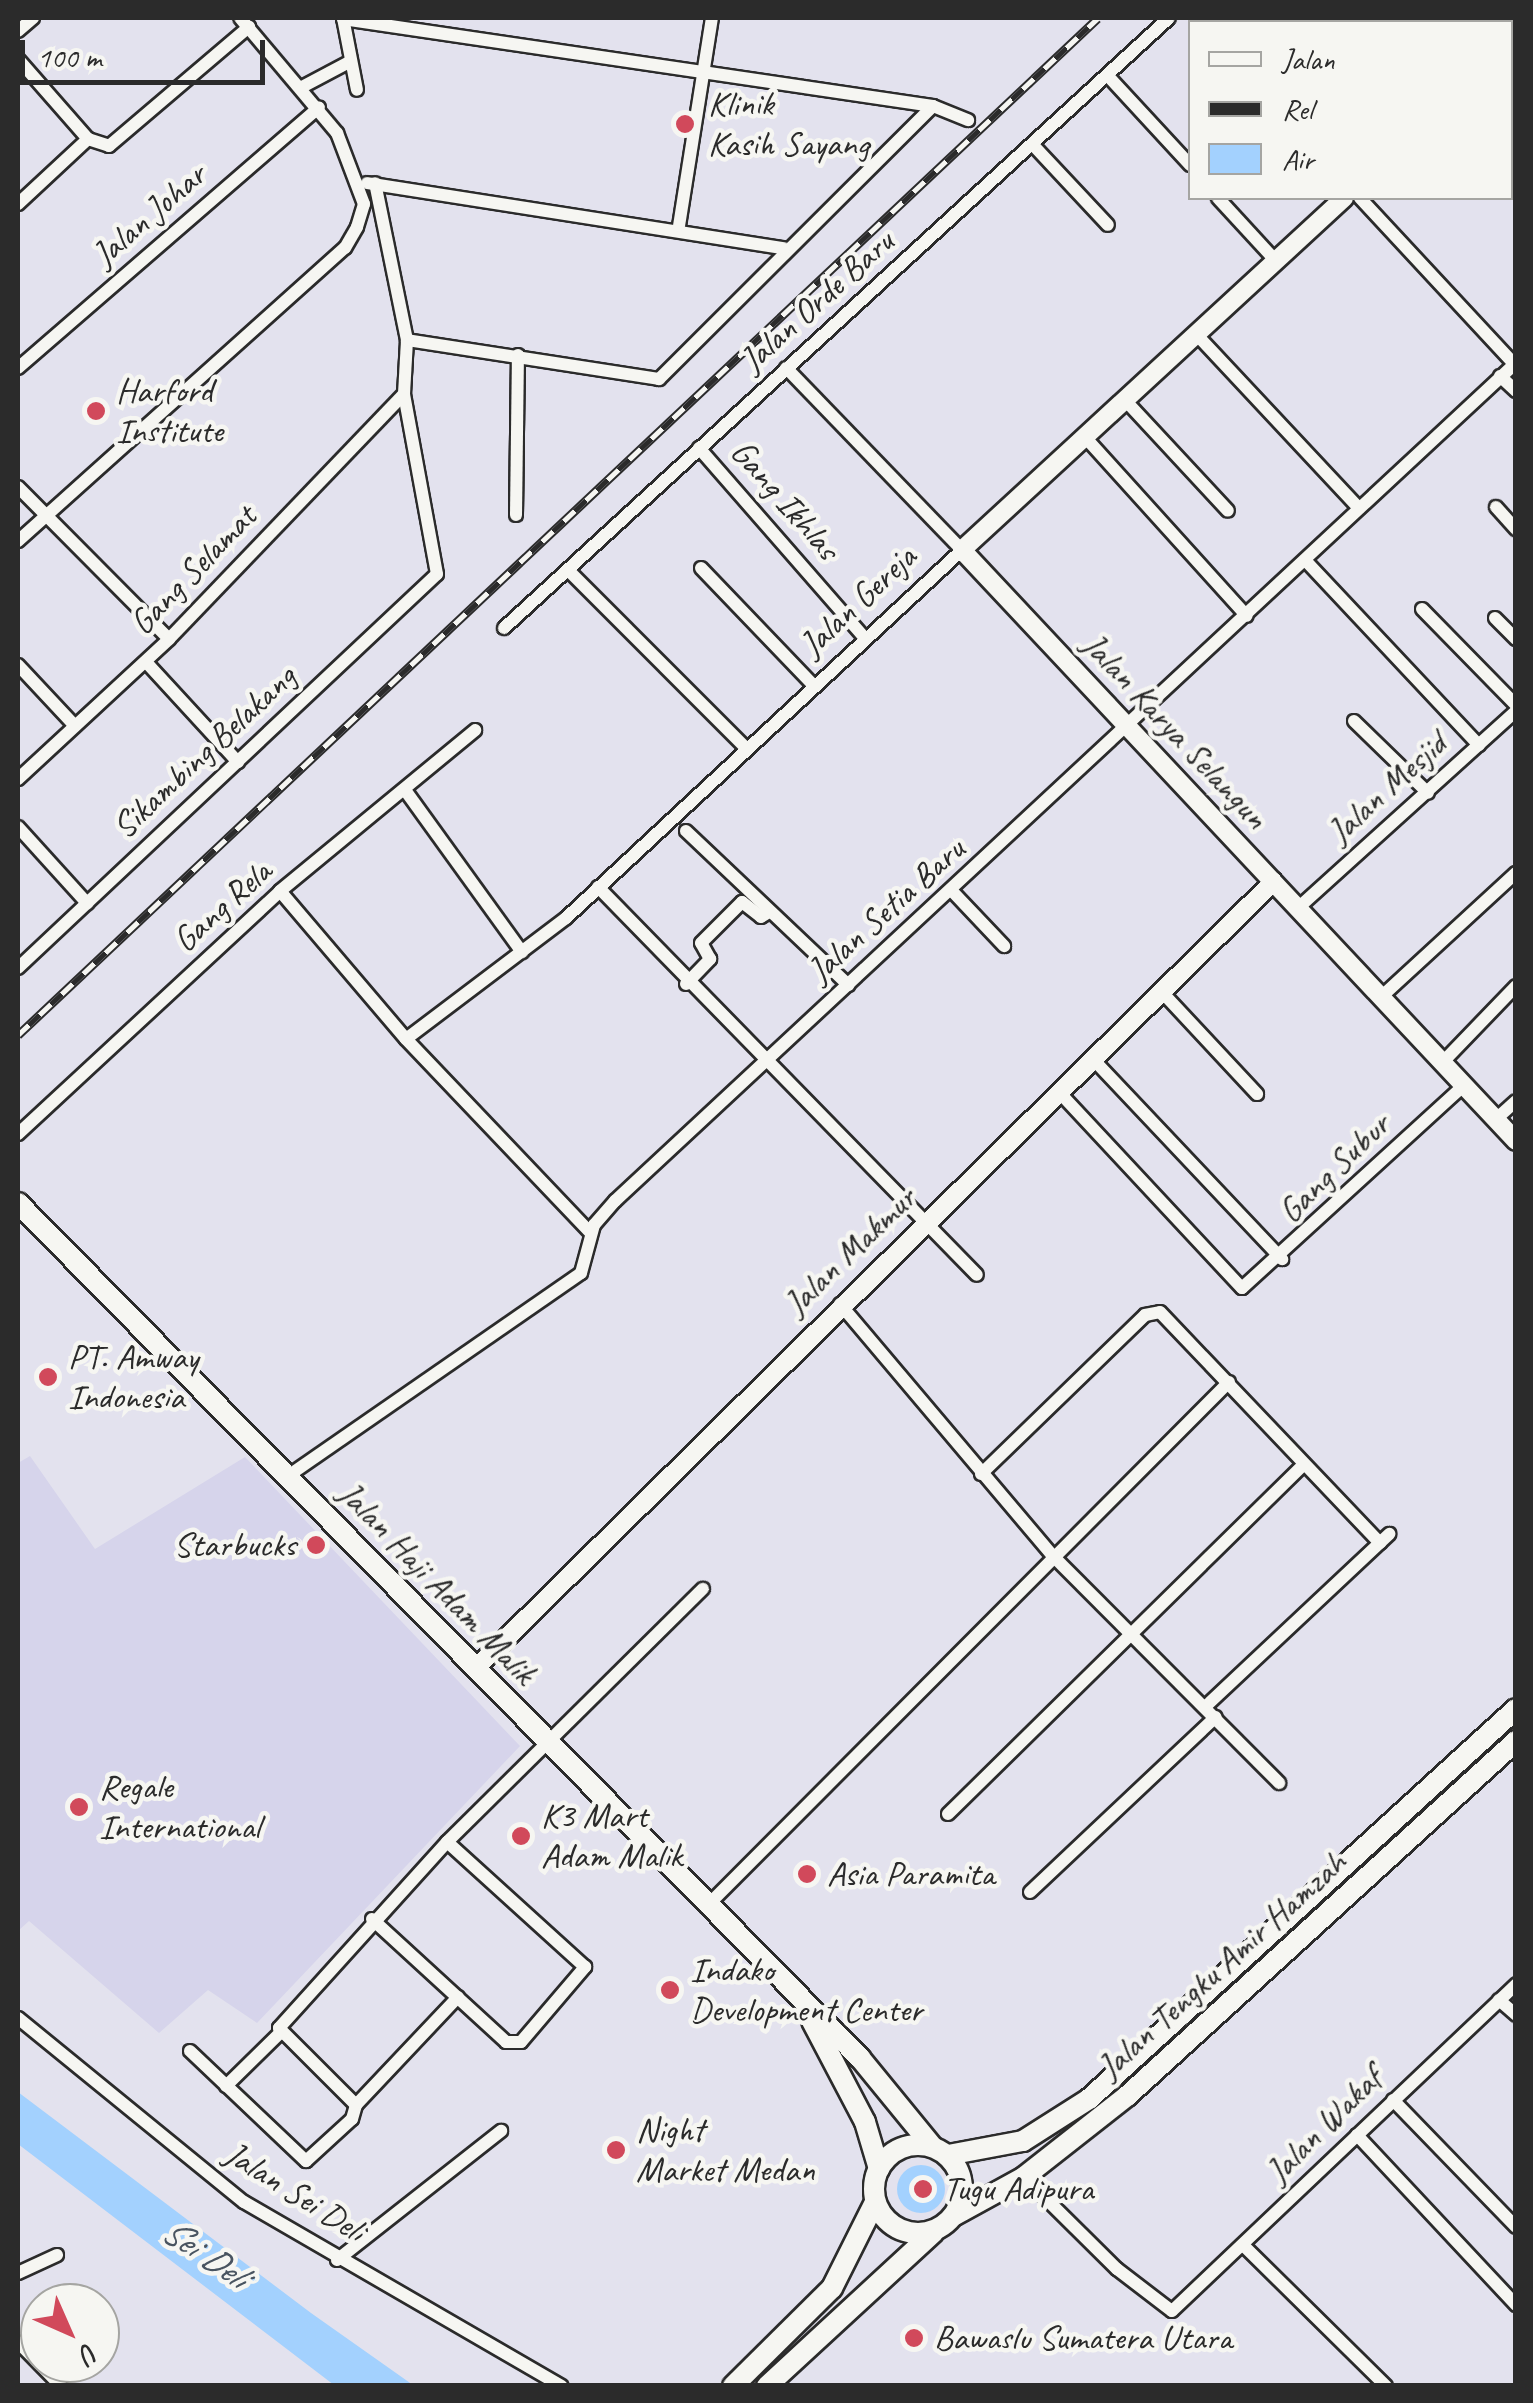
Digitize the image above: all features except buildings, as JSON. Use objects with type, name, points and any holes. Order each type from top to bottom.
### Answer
[{"type":"main road","name":"Jalan Haji Adam Malik","points":[[18,1203],[807,2012],[884,2084],[940,2150]]},
{"type":"main road","name":"Jalan Tengku Amir Hamzah","points":[[940,2150],[1023,2140],[1066,2117],[1516,1708]]},
{"type":"main road","name":"Jalan Tengku Amir Hamzah","points":[[955,2215],[1024,2176],[1127,2096],[1516,1741]]},
{"type":"main road","points":[[1437,1782],[1453,1800]]},
{"type":"main road","name":"Jalan Haji Adam Malik","points":[[807,2012],[860,2110],[879,2169]]},
{"type":"main road","points":[[733,2386],[832,2288],[876,2202],[879,2169],[901,2148],[940,2150],[963,2194],[955,2215],[768,2386]]},
{"type":"main road","points":[[876,2202],[899,2229],[935,2230]]},
{"type":"street","points":[[18,31],[33,18]]},
{"type":"street","points":[[357,90],[343,18],[933,106],[968,120]]},
{"type":"street","points":[[679,226],[712,18]]},
{"type":"street","name":"Jalan Orde Baru","points":[[504,628],[1034,146],[1168,18]]},
{"type":"street","points":[[18,59],[88,140],[110,146],[244,22],[319,107],[358,183],[364,208],[344,248],[18,541]]},
{"type":"street","points":[[302,87],[351,61]]},
{"type":"street","points":[[1108,76],[1188,163]]},
{"type":"street","points":[[407,340],[518,354],[658,380],[784,248],[933,106]]},
{"type":"street","name":"Jalan Johar","points":[[18,368],[319,107]]},
{"type":"street","points":[[18,204],[88,140]]},
{"type":"street","points":[[1034,146],[1108,225]]},
{"type":"street","points":[[358,183],[376,182],[679,226],[784,248]]},
{"type":"street","points":[[376,182],[407,340],[404,394]]},
{"type":"street","points":[[1220,200],[1276,261]]},
{"type":"street","name":"Jalan Gereja","points":[[406,1039],[522,952],[598,888],[1342,200]]},
{"type":"street","points":[[1362,200],[1515,363]]},
{"type":"street","points":[[1196,335],[1359,508]]},
{"type":"street","points":[[516,515],[518,354]]},
{"type":"street","name":"Jalan Setia Baru","points":[[288,1476],[577,1276],[591,1232],[614,1201],[1128,728],[1515,363]]},
{"type":"street","name":"Jalan Karya Selangun","points":[[786,368],[1516,1141]]},
{"type":"street","points":[[1500,376],[1516,392]]},
{"type":"street","name":"Sikambing Belakang","points":[[18,968],[432,580],[440,561],[404,394]]},
{"type":"street","name":"Gang Selamat","points":[[18,779],[169,640],[404,394]]},
{"type":"street","points":[[1124,400],[1228,511]]},
{"type":"street","points":[[1086,436],[1246,616]]},
{"type":"street","name":"Gang Ikhlas","points":[[699,448],[865,638]]},
{"type":"street","points":[[18,487],[169,640]]},
{"type":"street","points":[[1496,507],[1516,529]]},
{"type":"street","points":[[1305,560],[1479,746]]},
{"type":"street","points":[[701,568],[814,686]]},
{"type":"street","points":[[568,570],[746,748]]},
{"type":"street","points":[[1422,608],[1516,708]]},
{"type":"street","points":[[1495,618],[1516,640]]},
{"type":"street","points":[[146,662],[238,762]]},
{"type":"street","points":[[18,666],[75,726]]},
{"type":"street","name":"Jalan Mesjid","points":[[1298,908],[1428,793],[1516,708]]},
{"type":"street","points":[[1354,721],[1428,793]]},
{"type":"street","name":"Gang Rela","points":[[18,1134],[280,892],[475,730]]},
{"type":"street","points":[[405,790],[522,952]]},
{"type":"street","points":[[18,827],[88,903]]},
{"type":"street","points":[[686,832],[848,985]]},
{"type":"street","points":[[1380,998],[1516,873]]},
{"type":"street","name":"Jalan Makmur","points":[[475,1669],[840,1304],[1273,882]]},
{"type":"street","points":[[598,888],[922,1226],[977,1275]]},
{"type":"street","points":[[952,891],[1004,946]]},
{"type":"street","points":[[280,892],[406,1039],[591,1232]]},
{"type":"street","points":[[686,984],[710,958],[701,943],[742,902],[761,917],[769,912]]},
{"type":"street","points":[[1442,1062],[1516,986]]},
{"type":"street","points":[[1161,991],[1257,1094]]},
{"type":"street","points":[[1092,1058],[1282,1259]]},
{"type":"street","name":"Gang Subur","points":[[1058,1092],[1242,1288],[1282,1259],[1464,1086]]},
{"type":"street","points":[[1495,1120],[1516,1101]]},
{"type":"street","points":[[840,1304],[1052,1555],[1279,1783]]},
{"type":"street","points":[[981,1474],[1149,1313],[1166,1314],[1304,1464],[1384,1539],[1205,1707]]},
{"type":"street","points":[[706,1907],[1228,1382]]},
{"type":"street","points":[[948,1814],[1304,1464]]},
{"type":"street","points":[[226,2086],[280,2033],[282,2016],[446,1842],[703,1589]]},
{"type":"street","points":[[1030,1892],[1216,1717]]},
{"type":"street","points":[[372,1920],[514,2046],[585,1966],[446,1842]]},
{"type":"street","name":"Jalan Wakaf","points":[[1024,2176],[1146,2294],[1175,2309],[1245,2247],[1392,2100],[1516,1984]]},
{"type":"street","points":[[190,2051],[306,2162],[352,2120],[356,2105],[458,1998]]},
{"type":"street","points":[[1498,2000],[1516,2015]]},
{"type":"street","name":"Jalan Sei Deli","points":[[18,2018],[213,2180],[337,2260],[378,2275],[562,2386]]},
{"type":"street","points":[[280,2033],[356,2105]]},
{"type":"street","points":[[1392,2100],[1516,2227]]},
{"type":"street","points":[[337,2260],[502,2130]]},
{"type":"street","points":[[1357,2135],[1516,2305]]},
{"type":"street","points":[[1245,2247],[1386,2386]]},
{"type":"street","points":[[18,2273],[58,2254]]},
{"type":"street","points":[[18,2342],[61,2386]]},
{"type":"shaded area","points":[[30,1456],[95,1549],[245,1457],[520,1746],[257,2023],[208,1990],[159,2033],[29,1921],[18,1931],[18,1463]]},
{"type":"water","name":"Sei Deli","points":[[18,2092],[413,2385],[334,2385],[18,2144]]},
{"type":"water","points":[[921,2165],[938,2172],[945,2189],[938,2206],[921,2213],[904,2206],[897,2189],[904,2172]]},
{"type":"railway","points":[[18,1035],[1098,18]]},
{"type":"place","name":"Klinik Kasih Sayang","points":[[685,124]]},
{"type":"place","name":"Harford Institute","points":[[96,411]]},
{"type":"place","name":"PT. Amway Indonesia","points":[[48,1377]]},
{"type":"place","name":"Starbucks","points":[[316,1545]]},
{"type":"place","name":"Regale International","points":[[79,1807]]},
{"type":"place","name":"K3 Mart Adam Malik","points":[[521,1836]]},
{"type":"place","name":"Asia Paramita","points":[[807,1874]]},
{"type":"place","name":"Indako Development Center","points":[[670,1990]]},
{"type":"place","name":"Night Market Medan","points":[[616,2150]]},
{"type":"place","name":"Tugu Adipura","points":[[923,2189]]},
{"type":"place","name":"Bawaslu Sumatera Utara","points":[[914,2338]]}]
